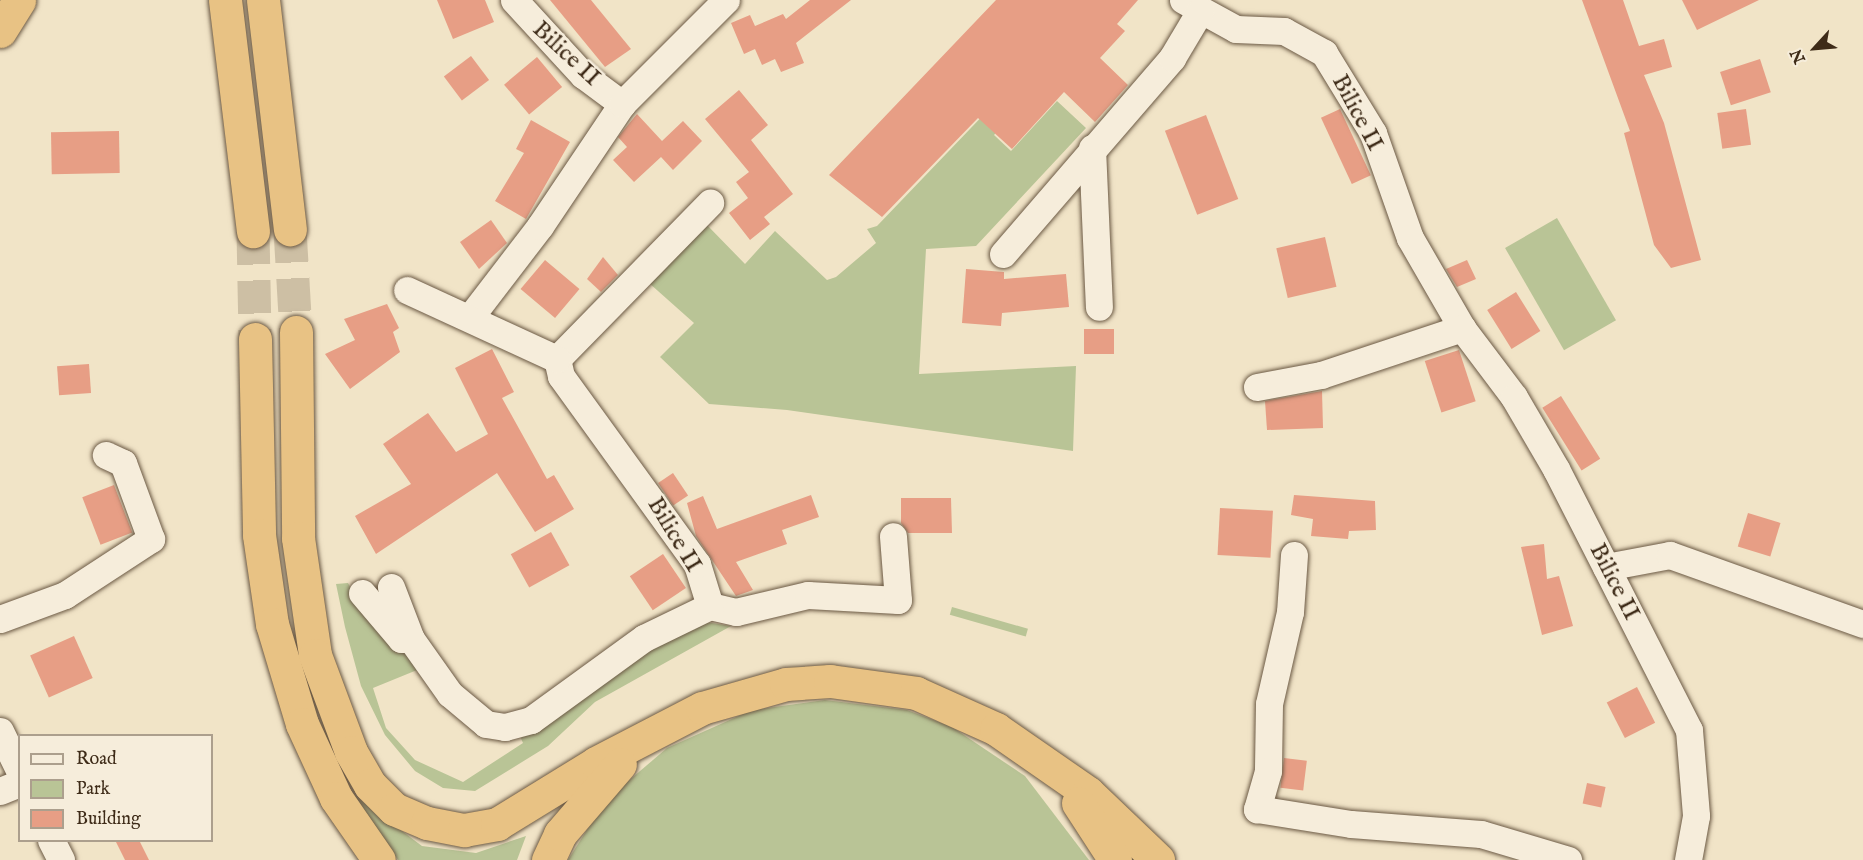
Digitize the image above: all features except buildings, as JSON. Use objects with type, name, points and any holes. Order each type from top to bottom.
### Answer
[{"type":"highway","points":[[0,30],[19,0]]},
{"type":"highway","points":[[207,0],[241,102]]},
{"type":"highway","points":[[225,0],[241,102],[253,231]]},
{"type":"highway","points":[[262,0],[290,229]]},
{"type":"highway","points":[[296,332],[298,538],[306,608],[331,708],[370,784],[394,809],[427,823],[464,830],[497,824],[664,729],[744,693],[786,684],[852,683],[916,693],[957,708],[1032,754],[1088,794],[1158,860]]},
{"type":"highway","points":[[255,339],[259,535],[272,624],[302,724],[336,798],[379,860]]},
{"type":"highway","points":[[548,860],[560,834],[605,775],[664,729]]},
{"type":"highway","points":[[1032,754],[1078,803],[1115,860]]},
{"type":"street","name":"Bilice II","points":[[514,0],[568,60],[622,104]]},
{"type":"street","name":"Bilice II","points":[[471,316],[540,226],[622,104],[726,0]]},
{"type":"street","name":"Bilice II","points":[[1003,254],[1092,148],[1172,58],[1191,6],[1236,29],[1284,31],[1324,52],[1373,133],[1410,238],[1462,328],[1514,397],[1606,567],[1689,730],[1696,816],[1688,860]]},
{"type":"street","points":[[1092,148],[1099,307]]},
{"type":"street","points":[[407,290],[471,316],[557,359],[710,203]]},
{"type":"street","points":[[1257,387],[1321,375],[1462,328]]},
{"type":"street","name":"Bilice II","points":[[557,359],[561,376],[697,564],[710,606]]},
{"type":"street","points":[[0,620],[65,595],[151,539],[123,463],[106,454]]},
{"type":"street","points":[[391,587],[411,639],[471,714],[486,724],[519,725],[644,638],[710,606],[736,612],[808,595],[898,600],[893,536]]},
{"type":"street","points":[[1294,555],[1290,612],[1269,704],[1269,771],[1257,809],[1351,824],[1481,834],[1568,860]]},
{"type":"street","points":[[1606,567],[1670,555],[1863,624]]},
{"type":"street","points":[[362,592],[401,639],[411,639]]},
{"type":"street","points":[[0,731],[18,768]]},
{"type":"street","points":[[0,791],[18,784]]},
{"type":"street","points":[[52,842],[61,860]]},
{"type":"green space","points":[[1016,81],[1031,94],[994,135],[1011,151],[1057,101],[1086,128],[976,246],[926,249],[919,374],[1076,366],[1073,451],[787,410],[709,404],[660,357],[694,323],[649,283],[706,224],[745,264],[775,231],[827,280],[836,277],[876,243],[867,229],[877,226]]},
{"type":"green space","points":[[1557,218],[1616,320],[1564,350],[1505,248]]},
{"type":"green space","points":[[348,583],[367,617],[422,668],[373,688],[386,728],[415,760],[463,782],[523,743],[519,734],[637,653],[699,621],[731,626],[595,702],[548,746],[475,791],[443,788],[415,771],[385,735],[361,686],[336,584]]},
{"type":"green space","points":[[952,607],[1028,629],[1026,636],[950,615]]},
{"type":"green space","points":[[825,700],[907,710],[952,727],[1025,776],[1089,860],[568,860],[605,801],[667,748],[752,710]]},
{"type":"green space","points":[[355,796],[422,846],[476,853],[526,836],[517,860],[398,860]]},
{"type":"tunnel","points":[[290,229],[296,332]]},
{"type":"tunnel","points":[[253,231],[255,339]]}]
